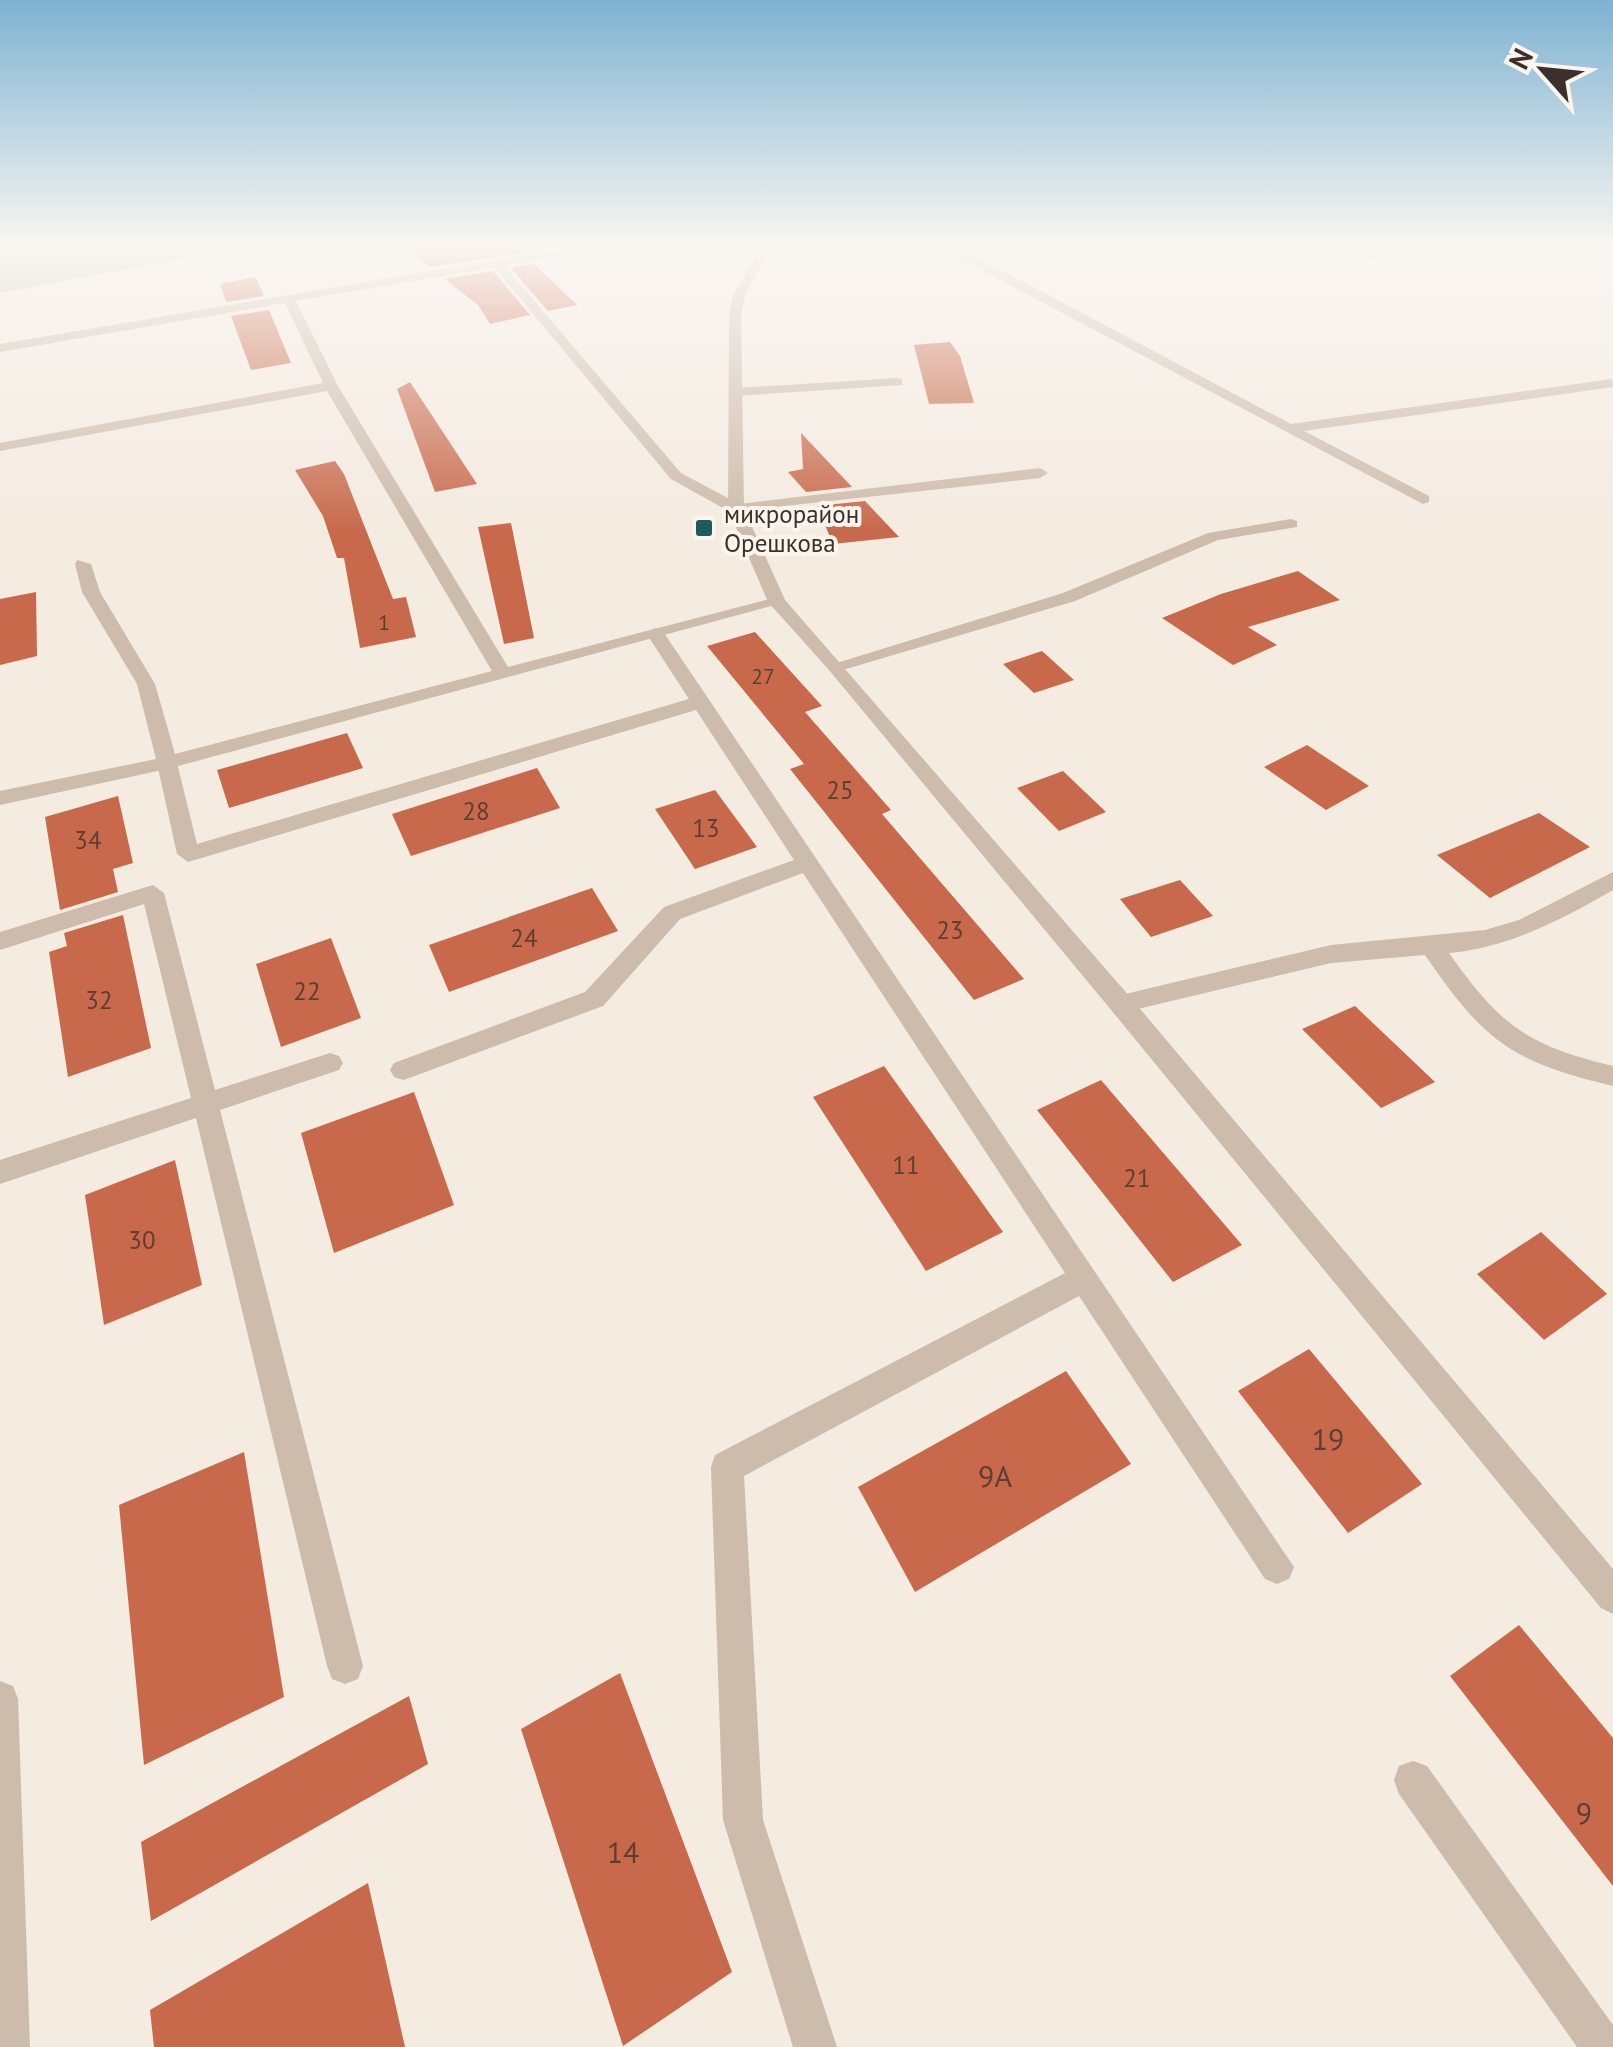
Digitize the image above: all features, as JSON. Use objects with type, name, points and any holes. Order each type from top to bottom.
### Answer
[{"type":"street","points":[[0,348],[40,342]]},
{"type":"street","points":[[310,342],[331,386],[502,672]]},
{"type":"street","points":[[563,342],[676,476],[736,509],[1040,473]]},
{"type":"street","points":[[735,342],[736,509],[777,602],[836,666],[1613,1596]]},
{"type":"street","points":[[1131,342],[1423,500]]},
{"type":"street","points":[[736,392],[897,382]]},
{"type":"street","points":[[1288,429],[1612,383]]},
{"type":"street","points":[[0,447],[331,386]]},
{"type":"street","points":[[836,666],[1069,597],[1214,536],[1291,524]]},
{"type":"street","points":[[83,564],[91,592],[146,684],[188,854],[701,702]]},
{"type":"street","points":[[0,798],[167,763],[777,602]]},
{"type":"street","points":[[654,633],[1277,1567]]},
{"type":"street","points":[[403,1070],[594,999],[672,913],[808,864]]},
{"type":"street","points":[[1120,1004],[1331,954],[1478,944],[1523,930],[1613,880]]},
{"type":"street","points":[[0,941],[153,893],[345,1666]]},
{"type":"street","points":[[1431,946],[1481,1017],[1518,1048],[1566,1066],[1613,1076]]},
{"type":"street","points":[[0,1172],[330,1063]]},
{"type":"street","points":[[815,2047],[743,1820],[728,1466],[1084,1278]]},
{"type":"street","points":[[0,1699],[8,2047]]},
{"type":"street","points":[[1413,1780],[1604,2047]]},
{"type":"building","points":[[240,342],[282,342],[291,363],[251,370]]},
{"type":"building","points":[[950,342],[960,356],[974,403],[929,404],[914,345]]},
{"type":"building","points":[[410,382],[477,484],[435,492],[397,389]]},
{"type":"building","points":[[801,433],[852,487],[806,492],[788,472],[803,469]]},
{"type":"building","points":[[335,461],[344,474],[393,599],[406,597],[416,637],[360,648],[344,558],[337,558],[323,516],[295,470]]},
{"type":"building","points":[[865,501],[899,537],[833,544],[817,506]]},
{"type":"building","points":[[511,523],[534,638],[504,644],[478,527]]},
{"type":"building","points":[[1298,571],[1340,600],[1248,627],[1277,645],[1233,665],[1162,618],[1221,594]]},
{"type":"building","points":[[36,592],[37,656],[0,665],[0,599]]},
{"type":"building","points":[[755,632],[822,706],[805,712],[891,810],[882,814],[1024,979],[974,1000],[790,769],[804,764],[707,646]]},
{"type":"building","points":[[1042,651],[1074,680],[1034,693],[1003,664]]},
{"type":"building","points":[[347,733],[363,768],[229,808],[217,770]]},
{"type":"building","points":[[1307,745],[1369,786],[1326,810],[1264,767]]},
{"type":"building","points":[[537,768],[560,808],[411,856],[392,814]]},
{"type":"building","points":[[1063,771],[1106,812],[1059,831],[1017,788]]},
{"type":"building","points":[[715,790],[757,847],[695,869],[655,809]]},
{"type":"building","points":[[118,796],[133,863],[113,869],[118,892],[60,910],[45,817]]},
{"type":"building","points":[[1539,813],[1590,847],[1490,898],[1437,855]]},
{"type":"building","points":[[1180,880],[1213,916],[1151,937],[1120,899]]},
{"type":"building","points":[[592,888],[618,931],[449,992],[429,945]]},
{"type":"building","points":[[123,915],[151,1048],[68,1077],[49,952],[67,946],[64,933]]},
{"type":"building","points":[[331,938],[361,1018],[281,1047],[256,964]]},
{"type":"building","points":[[1355,1006],[1435,1082],[1381,1108],[1302,1029]]},
{"type":"building","points":[[884,1066],[1003,1232],[926,1271],[813,1097]]},
{"type":"building","points":[[1101,1080],[1242,1245],[1173,1282],[1037,1110]]},
{"type":"building","points":[[414,1092],[454,1205],[334,1253],[301,1133]]},
{"type":"building","points":[[175,1160],[202,1285],[104,1325],[85,1195]]},
{"type":"building","points":[[1541,1232],[1607,1294],[1544,1340],[1477,1274]]},
{"type":"building","points":[[1309,1349],[1422,1484],[1348,1533],[1238,1391]]},
{"type":"building","points":[[1066,1371],[1131,1464],[915,1592],[858,1487]]},
{"type":"building","points":[[244,1452],[284,1697],[144,1765],[119,1505]]},
{"type":"building","points":[[1519,1625],[1613,1738],[1613,1886],[1450,1676]]},
{"type":"building","points":[[620,1673],[732,1972],[623,2046],[521,1729]]},
{"type":"building","points":[[409,1696],[428,1764],[151,1921],[141,1842]]},
{"type":"building","points":[[368,1883],[405,2047],[154,2047],[150,2010]]},
{"type":"place","name":"микрорайон Орешкова","points":[[704,528]]}]
